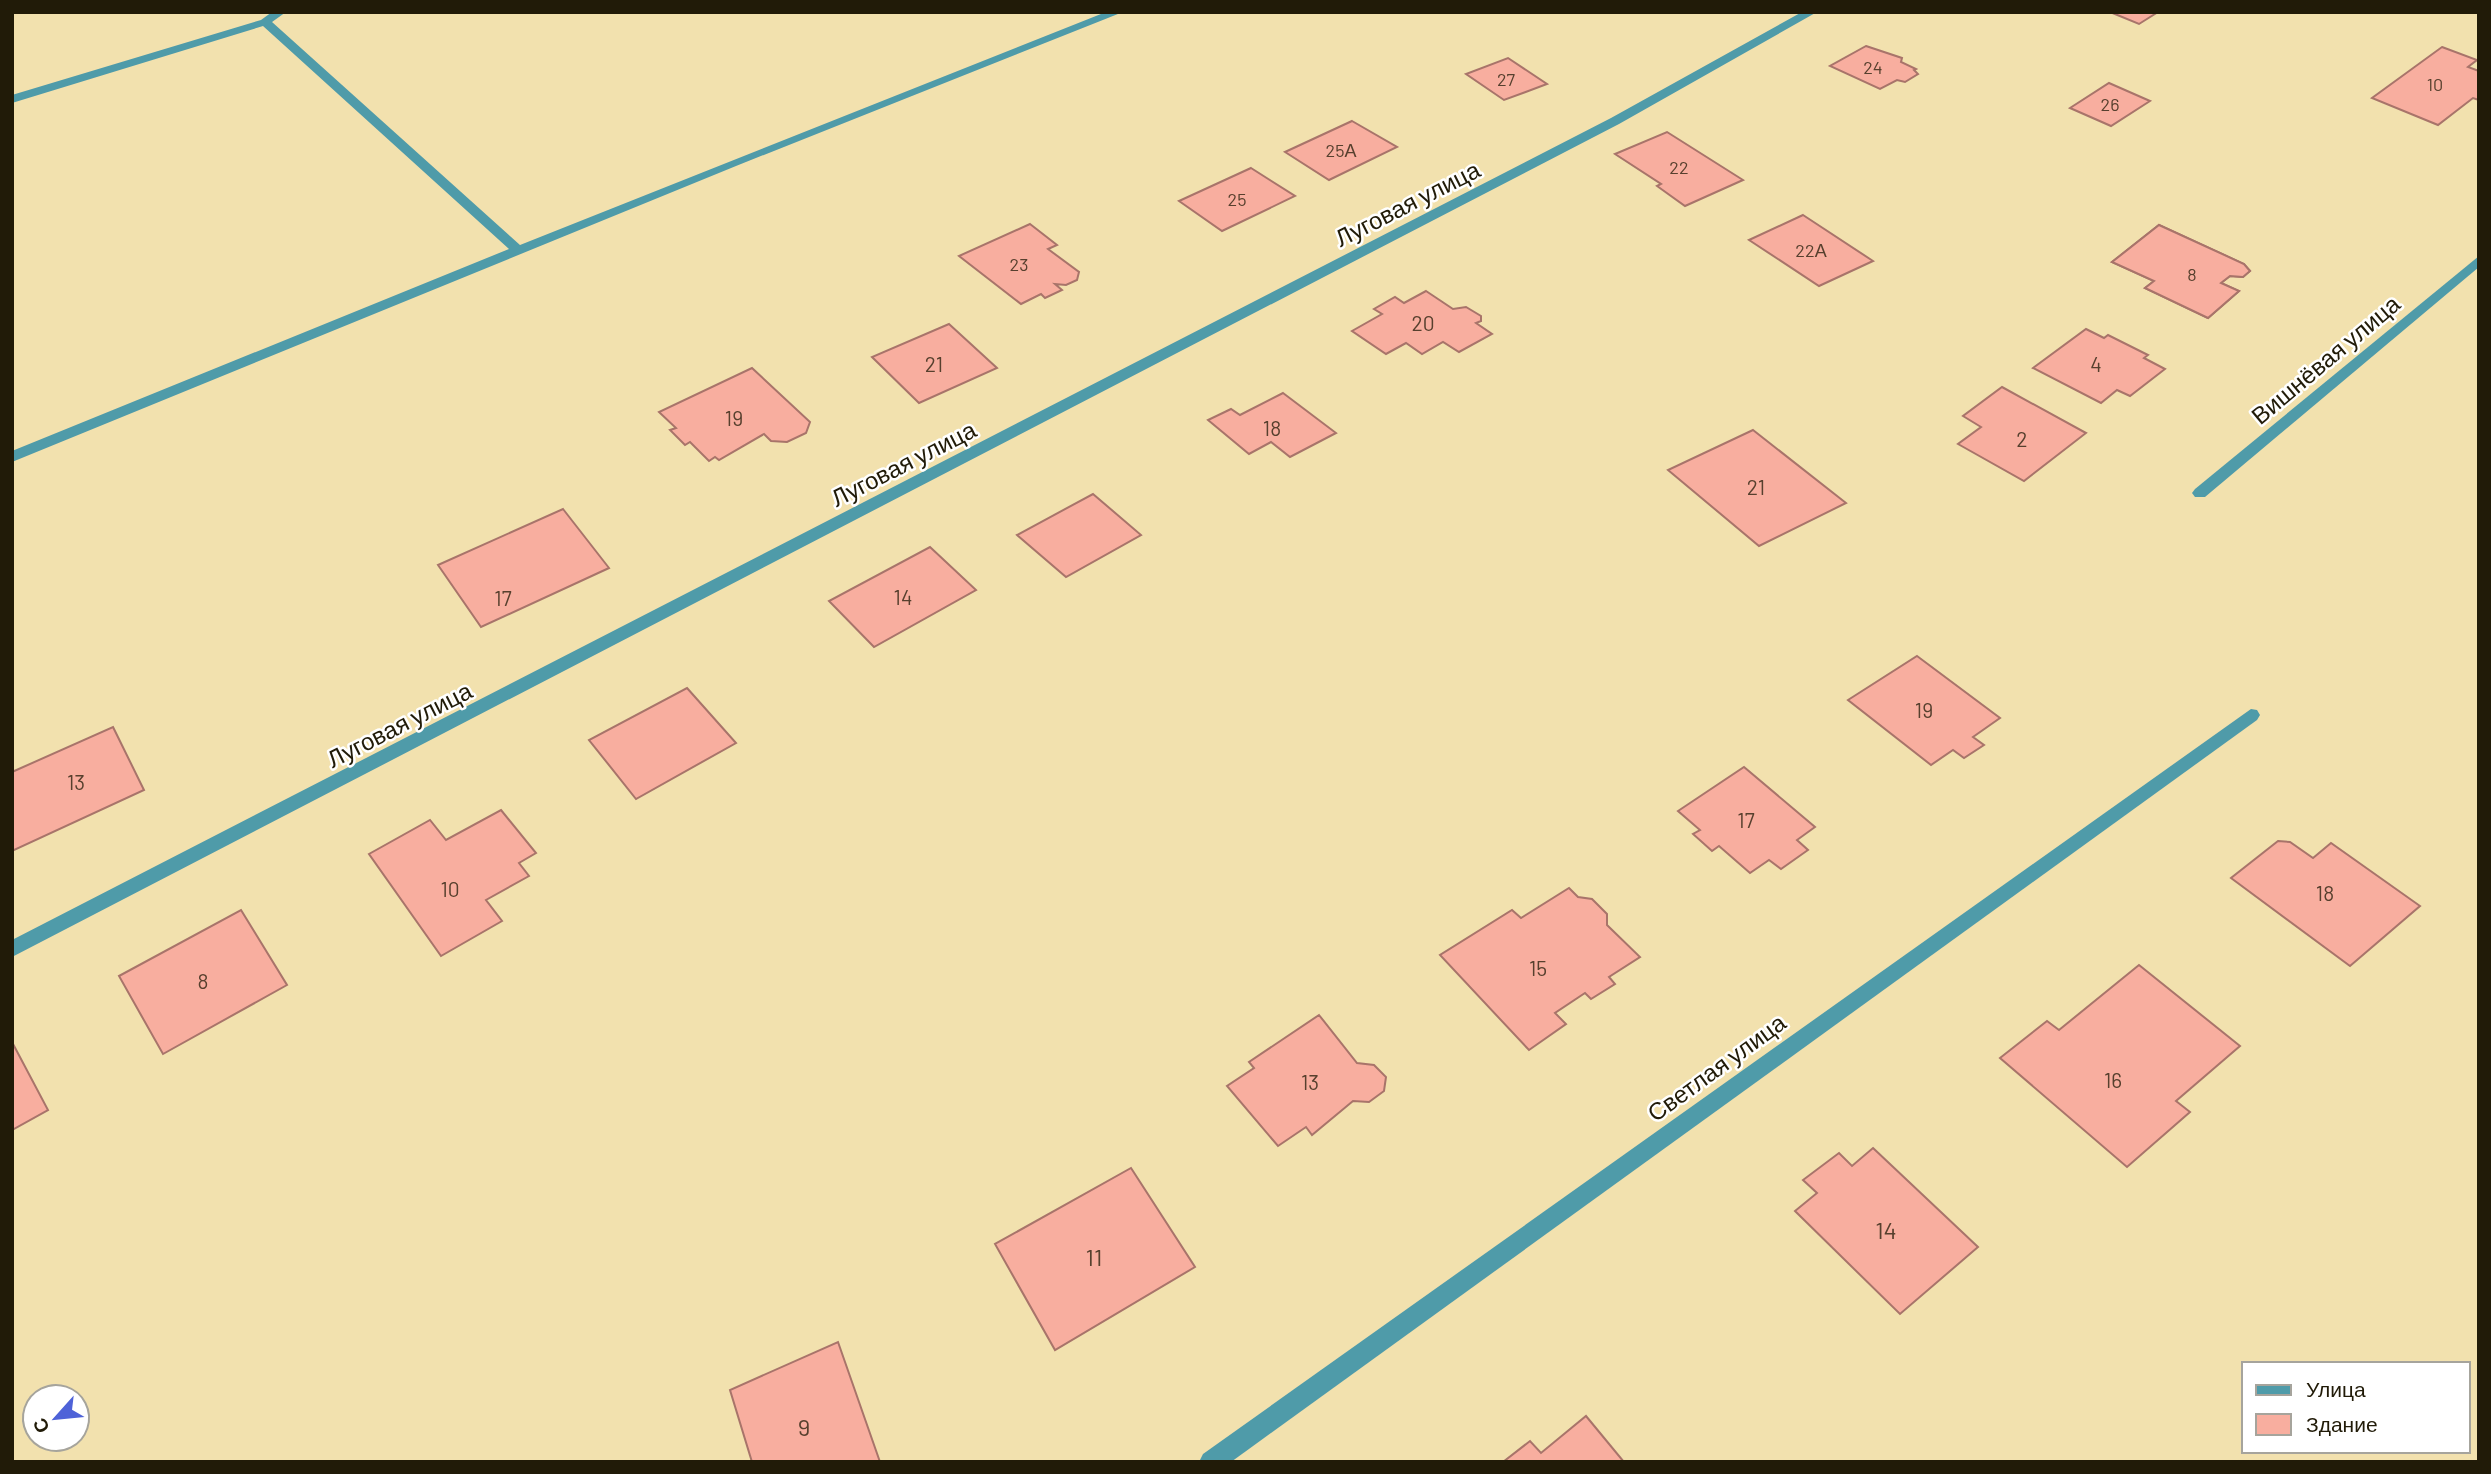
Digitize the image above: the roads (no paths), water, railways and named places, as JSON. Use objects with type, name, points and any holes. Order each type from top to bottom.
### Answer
[{"type":"street","points":[[12,99],[265,22],[280,12]]},
{"type":"street","points":[[12,457],[732,163],[1117,12]]},
{"type":"street","name":"Луговая улица","points":[[12,949],[1590,134],[1811,12]]},
{"type":"street","points":[[265,22],[518,250]]},
{"type":"street","name":"Вишнёвая улица","points":[[2200,493],[2479,260]]},
{"type":"street","name":"Светлая улица","points":[[1211,1462],[2251,715]]}]
